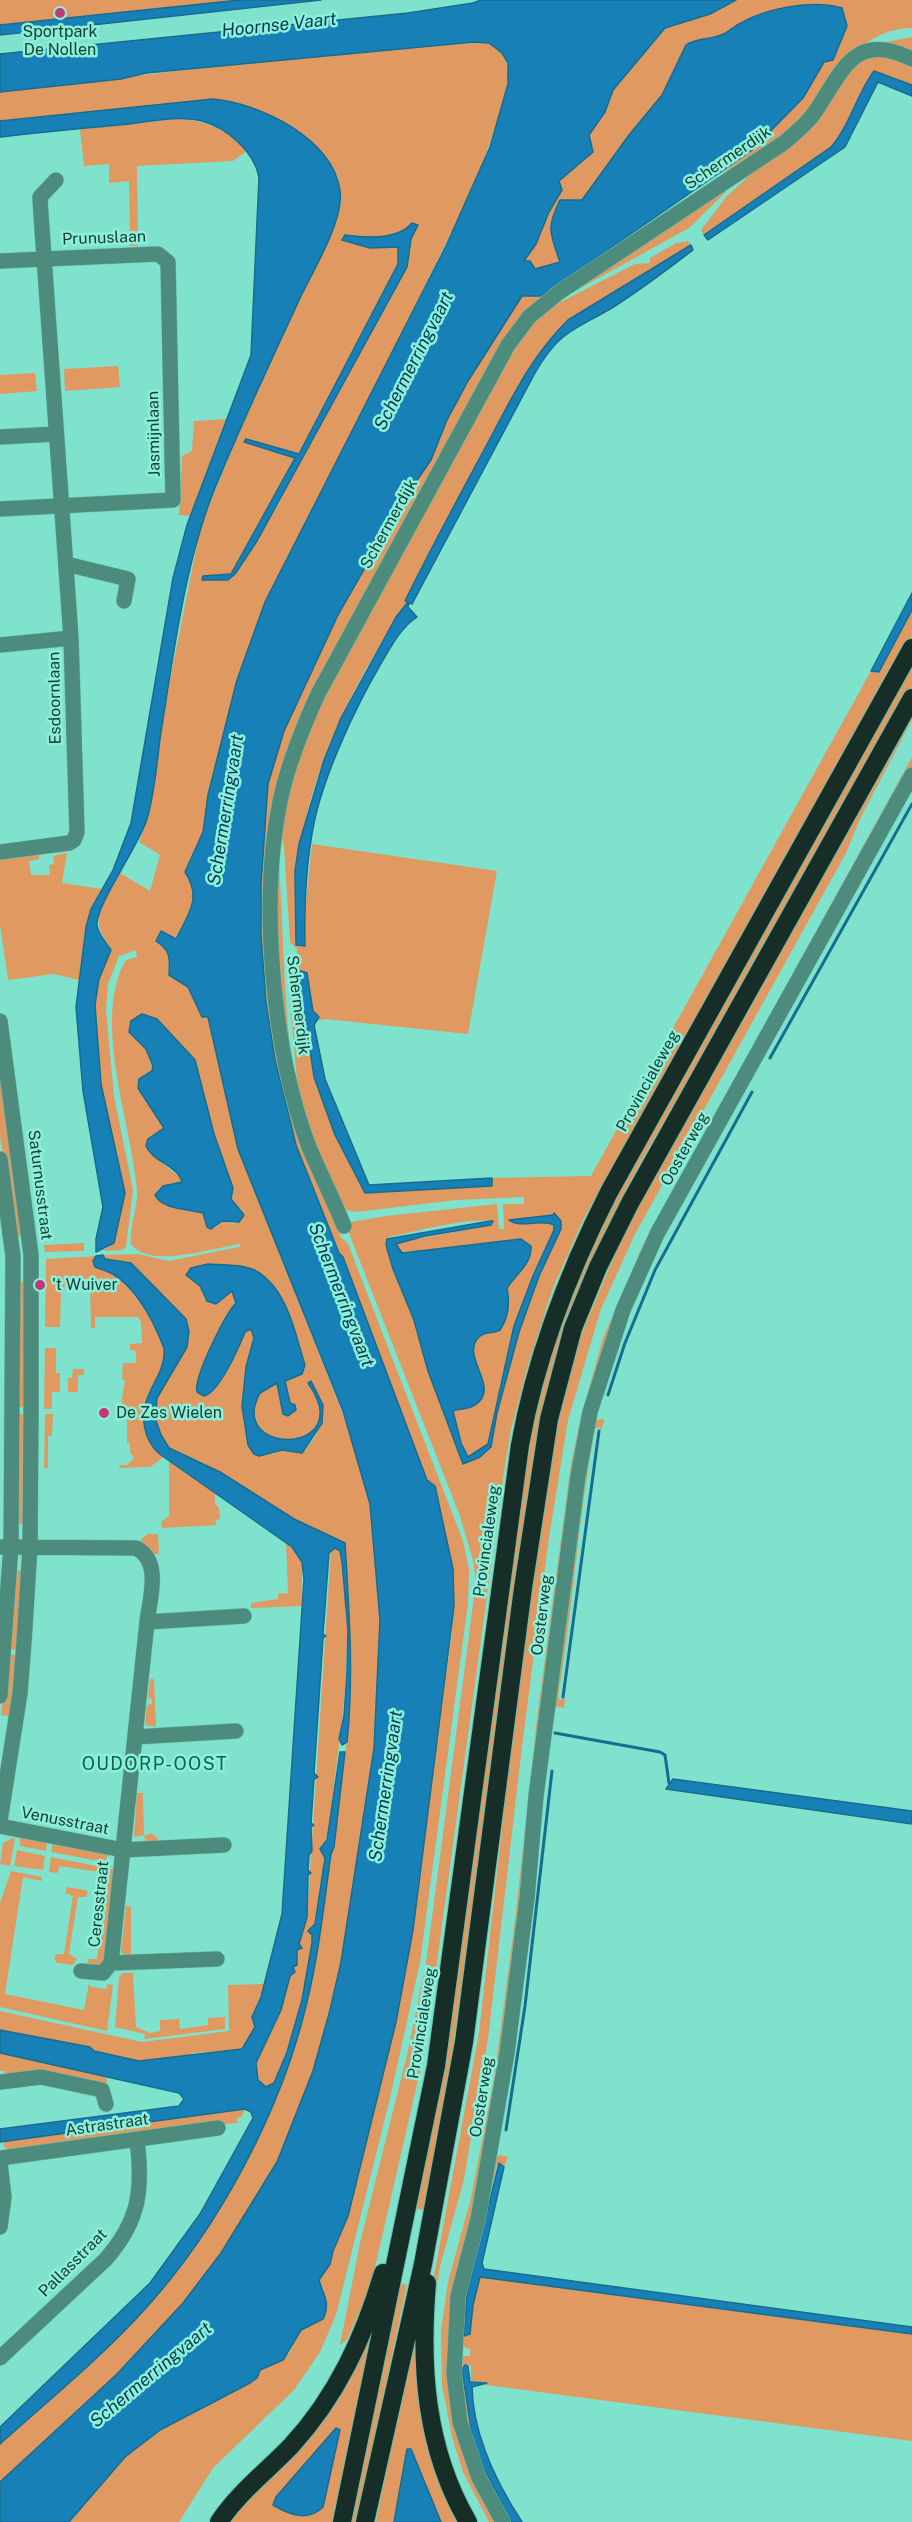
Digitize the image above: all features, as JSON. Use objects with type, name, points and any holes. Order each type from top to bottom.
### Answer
[{"type":"highway","name":"Provincialeweg","points":[[342,2522],[412,2193],[444,2016],[520,1445],[533,1386],[554,1314],[582,1244],[609,1192],[912,648]]},
{"type":"highway","points":[[365,2522],[423,2264],[464,2042],[538,1476],[564,1357],[598,1267],[633,1196],[912,698]]},
{"type":"highway","points":[[219,2522],[238,2498],[306,2428],[345,2371],[365,2329],[412,2193]]},
{"type":"highway","points":[[432,2209],[424,2324],[427,2405],[444,2472],[468,2522]]},
{"type":"street","name":"Schermerdijk","points":[[344,1226],[309,1146],[292,1088],[276,999],[272,945],[274,851],[281,798],[300,736],[318,694],[489,377],[529,317],[558,293],[785,142],[813,114],[835,80],[860,52],[878,48],[912,59]]},
{"type":"street","name":"Prunuslaan","points":[[43,258],[40,196],[56,180]]},
{"type":"street","name":"Prunuslaan","points":[[0,261],[158,254],[165,257]]},
{"type":"street","name":"Jasmijnlaan","points":[[61,504],[173,500],[168,262],[165,257]]},
{"type":"street","name":"Esdoornlaan","points":[[0,852],[69,843],[74,840],[76,832],[71,638],[43,258]]},
{"type":"street","points":[[0,437],[56,434]]},
{"type":"street","points":[[0,509],[61,504]]},
{"type":"street","points":[[66,564],[128,579],[124,601]]},
{"type":"street","points":[[0,645],[71,638]]},
{"type":"street","name":"Oosterweg","points":[[503,2522],[479,2478],[460,2422],[454,2374],[454,2324],[459,2288],[478,2218],[507,2053],[527,1898],[536,1796],[578,1476],[590,1412],[623,1310],[657,1234],[912,775]]},
{"type":"street","name":"Saturnusstraat","points":[[0,1021],[31,1255],[30,1547],[20,1693],[0,1821]]},
{"type":"street","points":[[0,1159],[7,1256],[5,1547],[0,1696]]},
{"type":"street","points":[[7,1256],[31,1255]]},
{"type":"street","name":"Ceresstraat","points":[[30,1547],[126,1546],[141,1550],[151,1560],[153,1567],[111,1963],[217,1959]]},
{"type":"street","points":[[5,1547],[30,1547]]},
{"type":"street","points":[[147,1622],[244,1616]]},
{"type":"street","points":[[135,1737],[236,1731]]},
{"type":"street","name":"Venusstraat","points":[[0,1826],[123,1850]]},
{"type":"street","name":"Ceresstraat","points":[[123,1850],[224,1845]]},
{"type":"street","points":[[81,1971],[103,1973],[111,1963]]},
{"type":"street","points":[[0,2082],[41,2077],[102,2090],[106,2104]]},
{"type":"street","name":"Astrastraat","points":[[0,2158],[218,2128]]},
{"type":"street","name":"Pallasstraat","points":[[0,2358],[119,2244],[133,2219],[141,2184],[137,2140]]},
{"type":"street","points":[[0,2163],[4,2197],[0,2227]]},
{"type":"shaded area","name":"Sportpark De Nollen","points":[[0,0],[240,0],[0,25]]},
{"type":"shaded area","points":[[736,0],[912,0],[912,28],[890,31],[872,40],[856,52],[787,133],[763,150],[720,174],[751,151],[803,98],[823,62],[522,314],[324,676],[273,838],[284,1059],[343,1232],[339,1235],[348,1244],[463,1541],[469,1569],[468,1603],[420,1962],[390,2098],[336,2315],[320,2352],[294,2390],[213,2468],[179,2522],[69,2522],[125,2457],[160,2430],[250,2383],[257,2378],[260,2370],[289,2353],[301,2330],[307,2326],[324,2289],[319,2280],[330,2264],[348,2216],[404,1982],[452,1632],[453,1569],[434,1486],[427,1480],[344,1258],[340,1254],[296,1145],[275,1060],[266,1002],[261,935],[261,884],[268,784],[284,731],[338,615],[408,493],[431,460],[447,420],[468,381],[522,296],[536,296],[552,286],[524,261],[550,213],[559,181],[593,152],[589,135],[605,112],[613,90],[666,28],[710,14]]},
{"type":"shaded area","points":[[912,37],[912,85],[874,71],[831,147],[704,235],[701,230],[727,196],[762,164],[839,79],[876,44]]},
{"type":"shaded area","points":[[484,42],[494,46],[502,54],[509,74],[504,102],[476,182],[265,602],[237,680],[208,795],[203,832],[185,871],[194,886],[193,904],[177,936],[166,947],[171,960],[169,975],[188,987],[208,1017],[238,1149],[354,1442],[370,1504],[379,1587],[380,1661],[374,1748],[341,1962],[313,2071],[277,2162],[221,2253],[183,2303],[117,2374],[0,2482],[0,2444],[147,2307],[195,2245],[232,2188],[253,2148],[280,2085],[303,2006],[307,1983],[274,2083],[266,2087],[259,2079],[256,2069],[257,2058],[283,2003],[290,1976],[294,1974],[293,1967],[297,1964],[297,1950],[301,1947],[299,1944],[307,1917],[331,1549],[336,1548],[340,1553],[348,1625],[348,1589],[339,1540],[294,1519],[220,1472],[169,1448],[161,1435],[155,1418],[157,1398],[187,1347],[186,1319],[131,1263],[105,1259],[103,1255],[138,1254],[168,1261],[239,1247],[241,1244],[167,1256],[140,1252],[131,1244],[137,1190],[116,1073],[112,1012],[116,984],[126,960],[137,957],[136,950],[119,956],[108,984],[106,1009],[114,1096],[133,1190],[126,1247],[122,1250],[103,1251],[114,1243],[125,1193],[101,1084],[95,1005],[99,979],[111,950],[100,928],[99,919],[103,904],[120,873],[150,891],[160,855],[139,842],[148,818],[167,695],[201,525],[236,440],[338,214],[341,200],[338,177],[321,153],[299,133],[269,115],[228,101],[190,101],[0,121],[0,92],[261,61]],"holes":[[[412,223],[418,226],[411,239],[407,267],[301,457],[279,504],[228,580],[202,580],[203,576],[231,574],[295,458],[245,442],[246,439],[299,455],[398,264],[399,246],[370,248],[345,235],[362,237],[390,235],[406,229]],[[135,1017],[157,1019],[195,1060],[214,1134],[233,1188],[231,1199],[238,1207],[235,1224],[222,1221],[215,1228],[207,1227],[203,1213],[186,1211],[162,1203],[158,1189],[179,1185],[182,1179],[151,1154],[164,1128],[140,1093],[143,1075],[152,1071],[153,1065],[146,1049],[129,1032],[131,1021]],[[244,1269],[257,1273],[276,1293],[291,1322],[305,1365],[305,1369],[285,1381],[290,1403],[283,1405],[278,1382],[263,1390],[255,1404],[255,1422],[264,1433],[278,1439],[294,1439],[308,1434],[318,1423],[319,1406],[308,1384],[311,1382],[320,1401],[322,1419],[316,1436],[302,1453],[282,1450],[272,1454],[243,1418],[246,1367],[254,1338],[251,1329],[245,1332],[216,1387],[204,1396],[199,1377],[236,1300],[232,1291],[213,1304],[204,1298],[200,1286]],[[347,1640],[349,1710],[347,1742],[311,1959],[312,1943],[309,1930],[315,1924],[317,1916],[325,1858],[321,1852],[329,1825],[346,1675]]]},
{"type":"shaded area","points":[[184,119],[214,127],[223,131],[247,151],[233,161],[137,166],[138,246],[130,246],[129,181],[109,183],[109,164],[84,166],[80,129]]},
{"type":"shaded area","points":[[752,166],[689,228],[557,301]]},
{"type":"shaded area","points":[[688,241],[691,245],[568,320],[531,365],[434,544],[405,601],[408,602],[396,617],[367,667],[341,718],[319,772],[310,800],[299,858],[295,916],[297,945],[304,921],[312,844],[497,871],[468,1034],[325,1019],[319,1021],[313,1011],[307,973],[297,973],[314,1077],[335,1135],[365,1193],[492,1185],[492,1178],[591,1176],[871,671],[879,672],[912,610],[912,636],[584,1218],[553,1288],[528,1365],[511,1430],[425,2049],[367,2294],[347,2340],[340,2345],[360,2243],[407,2055],[426,1963],[476,1582],[473,1560],[460,1516],[345,1223],[386,1216],[497,1204],[499,1229],[504,1229],[503,1204],[524,1204],[524,1197],[456,1200],[356,1212],[342,1209],[335,1201],[298,1092],[289,988],[290,976],[297,967],[297,949],[290,942],[284,847],[280,829],[308,724],[524,327],[547,309],[635,264],[650,263],[650,258],[676,243]],"holes":[[[469,1221],[493,1221],[491,1225],[396,1243],[400,1253],[409,1251],[511,1282],[507,1288],[496,1332],[482,1335],[475,1341],[474,1349],[483,1381],[483,1392],[479,1402],[473,1406],[453,1411],[465,1456],[476,1455],[489,1442],[493,1442],[488,1452],[463,1464],[443,1413],[414,1320],[386,1245],[389,1237],[441,1226]]]},
{"type":"shaded area","points":[[118,366],[120,387],[65,391],[64,369]]},
{"type":"shaded area","points":[[35,373],[37,391],[0,394],[0,375]]},
{"type":"shaded area","points":[[226,419],[190,516],[179,515],[182,456],[192,451],[194,421]]},
{"type":"shaded area","points":[[912,659],[912,687],[798,892],[773,927],[711,1041],[651,1143],[609,1222],[566,1325],[550,1377],[533,1457],[448,2084],[423,2210],[414,2208],[523,1455],[555,1327],[606,1210]]},
{"type":"shaded area","points":[[912,710],[912,720],[860,819],[846,853],[635,1234],[601,1309],[568,1420],[548,1544],[488,2039],[464,2179],[440,2267],[430,2326],[429,2368],[440,2438],[451,2474],[475,2522],[471,2522],[447,2472],[429,2403],[426,2351],[428,2308],[479,2033],[512,1739],[553,1439],[579,1340],[625,1231]]},
{"type":"shaded area","points":[[912,757],[912,766],[658,1224],[598,1369],[519,1928],[449,2374],[498,2522],[489,2522],[463,2472],[452,2437],[442,2385],[441,2331],[448,2282],[471,2198],[494,2078],[515,1920],[537,1718],[571,1464],[581,1416],[603,1338],[642,1247]]},
{"type":"shaded area","points":[[278,847],[291,1056],[281,1005],[276,952]]},
{"type":"shaded area","points":[[67,853],[62,883],[102,889],[86,927],[79,980],[54,974],[8,980],[0,924],[0,860],[39,855],[39,859],[29,861],[31,875],[50,875],[49,865],[54,864],[53,856]]},
{"type":"shaded area","points":[[0,1074],[25,1235],[14,1237],[0,1136]]},
{"type":"shaded area","points":[[84,1243],[84,1251],[45,1252],[44,1245]]},
{"type":"shaded area","points":[[96,1256],[93,1261],[117,1277],[140,1303],[164,1348],[161,1370],[147,1397],[145,1420],[156,1450],[164,1457],[150,1467],[120,1468],[119,1465],[127,1465],[134,1458],[130,1452],[130,1443],[127,1443],[127,1406],[121,1406],[125,1380],[122,1379],[123,1363],[136,1363],[136,1351],[130,1350],[130,1344],[142,1343],[141,1322],[138,1317],[95,1317],[95,1328],[91,1328],[90,1282],[65,1282],[64,1291],[61,1292],[60,1327],[45,1327],[46,1259]]},
{"type":"shaded area","points":[[16,1282],[28,1282],[27,1407],[15,1407]]},
{"type":"shaded area","points":[[45,1348],[56,1348],[56,1373],[60,1373],[60,1392],[52,1392],[52,1409],[44,1409]]},
{"type":"shaded area","points":[[73,1369],[84,1369],[84,1375],[78,1375],[78,1392],[68,1392],[68,1378],[72,1378]]},
{"type":"shaded area","points":[[15,1414],[27,1414],[27,1524],[14,1524]]},
{"type":"shaded area","points":[[45,1414],[53,1414],[52,1435],[48,1436],[48,1468],[44,1468]]},
{"type":"shaded area","points":[[605,1420],[601,1430],[599,1427],[595,1429],[589,1462],[558,1697],[560,1700],[565,1698],[564,1708],[555,1706],[575,1526],[594,1422]]},
{"type":"shaded area","points":[[169,1460],[215,1492],[215,1504],[219,1508],[220,1519],[215,1520],[217,1525],[162,1528],[161,1522],[169,1516]]},
{"type":"shaded area","points":[[148,1534],[158,1534],[159,1554],[152,1554],[141,1545],[141,1539]]},
{"type":"shaded area","points":[[286,1541],[302,1562],[302,1606],[251,1608],[251,1603],[278,1599],[278,1594],[288,1593]]},
{"type":"shaded area","points":[[13,1570],[25,1571],[21,1650],[8,1649]]},
{"type":"shaded area","points":[[8,1654],[20,1655],[13,1717],[1,1715]]},
{"type":"shaded area","points":[[150,1679],[154,1679],[156,1727],[145,1725],[147,1705],[152,1704],[152,1699],[148,1698]]},
{"type":"shaded area","points":[[137,1793],[143,1793],[144,1836],[151,1833],[159,1840],[156,1844],[146,1841],[143,1835],[134,1837]]},
{"type":"shaded area","points":[[20,1837],[47,1842],[46,1851],[20,1846]]},
{"type":"shaded area","points":[[15,1839],[10,1866],[0,1864],[3,1843]]},
{"type":"shaded area","points":[[53,1843],[109,1854],[104,1862],[51,1852]]},
{"type":"shaded area","points":[[17,1850],[45,1856],[43,1870],[14,1866]]},
{"type":"shaded area","points":[[51,1857],[116,1870],[107,1959],[102,1966],[87,1963],[89,1959],[97,1959],[108,1883],[99,1881],[100,1872],[59,1866],[58,1873],[49,1872]]},
{"type":"shaded area","points":[[11,1871],[42,1877],[42,1881],[23,1877],[5,1994],[84,2010],[89,1983],[91,1987],[106,1989],[108,1984],[113,1985],[107,2031],[0,2007],[0,1903]]},
{"type":"shaded area","points":[[67,1887],[88,1892],[86,1897],[78,1897],[69,1954],[77,1959],[73,1965],[57,1963],[54,1958],[57,1954],[64,1954],[73,1896],[65,1893]]},
{"type":"shaded area","points":[[126,1906],[131,1907],[131,1955],[121,1952]]},
{"type":"shaded area","points":[[123,1973],[133,1973],[136,2027],[150,2033],[160,2031],[160,2020],[179,2019],[180,2029],[208,2025],[208,2018],[225,2017],[225,2029],[144,2039],[145,2034],[115,2027],[119,1977]]},
{"type":"shaded area","points":[[265,1984],[252,2017],[255,2027],[245,2047],[238,2050],[192,2053],[189,2056],[139,2061],[0,2030],[0,2011],[142,2042],[229,2031],[228,1985]]},
{"type":"shaded area","points":[[0,2053],[106,2076],[108,2088],[5,2078],[4,2071],[0,2071]]},
{"type":"shaded area","points":[[245,2109],[241,2117],[237,2118],[237,2123],[130,2132],[11,2150],[4,2147],[3,2141]]},
{"type":"shaded area","points":[[500,2155],[508,2157],[504,2167],[497,2165],[467,2294],[467,2336],[470,2334],[473,2305],[480,2277],[912,2334],[912,2441],[471,2383],[471,2365],[465,2365],[478,2453],[512,2522],[507,2522],[471,2447],[458,2361],[463,2356],[470,2356],[470,2349],[463,2347],[459,2313],[495,2158]]},
{"type":"shaded area","points":[[398,2283],[407,2285],[356,2522],[347,2522]]},
{"type":"shaded area","points":[[381,2295],[334,2522],[227,2522],[273,2472]],"holes":[[[336,2428],[340,2431],[273,2505],[276,2497]]]},
{"type":"shaded area","points":[[416,2326],[419,2351],[464,2522],[441,2522],[411,2449],[407,2449],[394,2522],[376,2522]]},
{"type":"water","points":[[240,0],[321,0],[0,35],[0,25]]},
{"type":"water","name":"Schermerringvaart","points":[[481,0],[736,0],[710,14],[665,28],[613,90],[605,112],[589,135],[593,152],[559,181],[562,190],[549,212],[536,244],[524,261],[530,261],[535,269],[560,262],[551,224],[560,200],[582,200],[629,135],[662,95],[686,45],[721,35],[752,17],[778,9],[805,5],[842,8],[847,26],[833,60],[824,62],[803,98],[751,151],[541,296],[522,296],[468,381],[447,420],[431,460],[408,493],[338,615],[284,731],[268,784],[261,884],[261,935],[266,1002],[275,1060],[296,1145],[339,1253],[343,1257],[427,1480],[435,1486],[453,1569],[454,1606],[413,1930],[396,2022],[348,2216],[330,2264],[319,2280],[326,2303],[323,2319],[301,2330],[283,2360],[260,2370],[257,2378],[250,2383],[160,2430],[125,2457],[69,2522],[0,2522],[0,2482],[117,2374],[183,2303],[221,2253],[277,2162],[313,2071],[341,1962],[374,1748],[380,1620],[370,1504],[343,1411],[238,1149],[208,1017],[202,1017],[188,987],[169,975],[170,964],[167,952],[156,941],[161,931],[176,939],[192,906],[193,890],[185,872],[203,832],[208,795],[237,680],[265,602],[446,246],[490,147],[508,84],[508,63],[502,53],[489,43],[474,42],[146,73],[121,79],[0,92],[0,54],[408,13]]},
{"type":"water","points":[[874,71],[912,85],[912,96],[878,82],[845,147],[708,240],[704,235],[831,147]]},
{"type":"water","points":[[213,99],[231,102],[272,116],[309,140],[324,155],[335,172],[340,191],[340,203],[327,244],[245,418],[203,521],[181,611],[150,809],[143,830],[98,916],[99,932],[111,950],[99,979],[95,1005],[101,1084],[125,1193],[114,1243],[96,1252],[96,1239],[103,1207],[83,1091],[76,1007],[86,927],[91,909],[113,870],[131,823],[173,578],[187,525],[251,355],[259,177],[252,158],[238,142],[221,129],[193,119],[166,119],[0,137],[0,121]]},
{"type":"water","points":[[412,223],[418,225],[411,239],[407,267],[257,541],[235,574],[228,580],[202,580],[203,576],[231,574],[295,458],[244,442],[246,439],[299,454],[398,264],[398,247],[370,248],[342,240],[345,235],[372,237],[390,235],[406,229]]},
{"type":"water","points":[[691,245],[693,250],[645,286],[561,339],[544,358],[535,373],[412,604],[409,603],[408,607],[417,617],[405,627],[391,646],[369,684],[341,743],[325,784],[311,838],[306,884],[305,946],[296,945],[295,871],[299,844],[324,760],[341,718],[396,617],[408,602],[405,601],[424,563],[512,398],[542,349],[568,320]]},
{"type":"water","points":[[912,593],[912,610],[879,672],[871,671]]},
{"type":"water","points":[[298,970],[307,973],[313,1011],[319,1017],[314,1025],[325,1079],[369,1185],[492,1178],[492,1186],[365,1193],[335,1135],[314,1077]]},
{"type":"water","points":[[142,1014],[157,1019],[195,1060],[214,1134],[233,1188],[231,1199],[244,1215],[239,1222],[222,1221],[211,1229],[207,1227],[203,1213],[164,1204],[155,1195],[163,1186],[182,1182],[175,1171],[154,1156],[146,1146],[148,1139],[164,1128],[138,1088],[139,1079],[152,1071],[153,1066],[146,1049],[129,1032],[131,1021]]},
{"type":"water","points":[[554,1213],[561,1221],[561,1229],[539,1276],[519,1332],[497,1413],[491,1447],[480,1457],[463,1464],[428,1371],[414,1320],[393,1269],[386,1245],[387,1239],[493,1221],[491,1225],[425,1236],[396,1244],[402,1253],[521,1239],[531,1246],[526,1264],[507,1288],[508,1310],[503,1325],[500,1330],[481,1335],[474,1345],[476,1362],[483,1381],[482,1398],[472,1407],[453,1411],[461,1443],[468,1457],[488,1444],[514,1326],[554,1230],[554,1225],[549,1223],[519,1224],[509,1220],[553,1215]]},
{"type":"water","points":[[103,1255],[105,1259],[131,1263],[186,1319],[189,1332],[187,1347],[157,1398],[155,1418],[169,1448],[220,1472],[294,1519],[345,1543],[350,1667],[347,1742],[342,1745],[339,1739],[344,1716],[348,1630],[342,1562],[340,1551],[335,1548],[329,1553],[323,1634],[326,1636],[323,1638],[314,1773],[318,1777],[314,1779],[311,1823],[314,1825],[311,1827],[312,1851],[309,1855],[308,1870],[311,1873],[308,1875],[307,1917],[299,1944],[302,1948],[297,1950],[297,1965],[293,1967],[295,1972],[290,1976],[281,2010],[256,2063],[258,2080],[266,2087],[274,2083],[287,2052],[302,2000],[312,1943],[312,1935],[308,1931],[315,1924],[325,1858],[320,1849],[327,1840],[340,1752],[345,1752],[334,1847],[331,1854],[315,1965],[296,2043],[282,2083],[265,2124],[223,2203],[173,2276],[112,2344],[0,2444],[0,2427],[150,2283],[200,2214],[253,2118],[251,2112],[245,2109],[0,2142],[0,2129],[179,2106],[184,2099],[179,2093],[0,2053],[0,2030],[90,2047],[94,2051],[139,2061],[242,2049],[255,2027],[252,2017],[261,1997],[282,1914],[304,1579],[302,1562],[292,1547],[161,1455],[152,1446],[147,1436],[144,1410],[161,1370],[164,1348],[150,1317],[130,1288],[113,1274],[95,1267],[93,1261],[96,1256]]},
{"type":"water","points":[[208,1264],[234,1265],[258,1272],[277,1290],[289,1314],[305,1365],[302,1374],[285,1381],[290,1403],[295,1405],[296,1410],[288,1416],[283,1414],[277,1383],[260,1393],[254,1414],[260,1429],[274,1437],[290,1439],[306,1435],[318,1424],[319,1407],[308,1383],[311,1381],[323,1405],[322,1423],[302,1453],[282,1450],[259,1456],[254,1454],[248,1445],[242,1406],[246,1367],[254,1338],[251,1329],[245,1332],[216,1387],[204,1396],[197,1392],[205,1360],[218,1332],[236,1303],[232,1291],[216,1304],[207,1301],[200,1286],[186,1275],[191,1268]]},
{"type":"water","points":[[673,1779],[912,1811],[912,1824],[666,1789]]},
{"type":"water","points":[[499,2163],[504,2167],[482,2263],[484,2269],[912,2327],[912,2334],[480,2277],[473,2305],[470,2334],[464,2336],[467,2294]]},
{"type":"water","points":[[465,2365],[468,2366],[470,2382],[487,2383],[472,2387],[473,2405],[481,2440],[503,2491],[522,2522],[512,2522],[505,2515],[506,2511],[485,2471],[472,2435],[462,2370]]},
{"type":"water","points":[[336,2428],[340,2430],[323,2507],[305,2516],[286,2512],[273,2505],[276,2497]]},
{"type":"water","points":[[407,2449],[411,2449],[441,2522],[394,2522]]},
{"type":"waterway","points":[[770,1058],[912,804]]},
{"type":"waterway","points":[[608,1395],[625,1343],[655,1270],[752,1092]]},
{"type":"waterway","points":[[563,1697],[599,1431]]},
{"type":"waterway","points":[[555,1733],[660,1752],[665,1755],[669,1783]]},
{"type":"waterway","points":[[506,2130],[525,2006],[552,1771]]},
{"type":"place","name":"Sportpark De Nollen","points":[[60,13]]},
{"type":"place","name":"'t Wuiver","points":[[40,1285]]},
{"type":"place","name":"De Zes Wielen","points":[[104,1413]]},
{"type":"district","name":"OUDORP-OOST","points":[[155,1764]]},
{"type":"water label","name":"Hoornse Vaart","points":[[279,25]]}]
